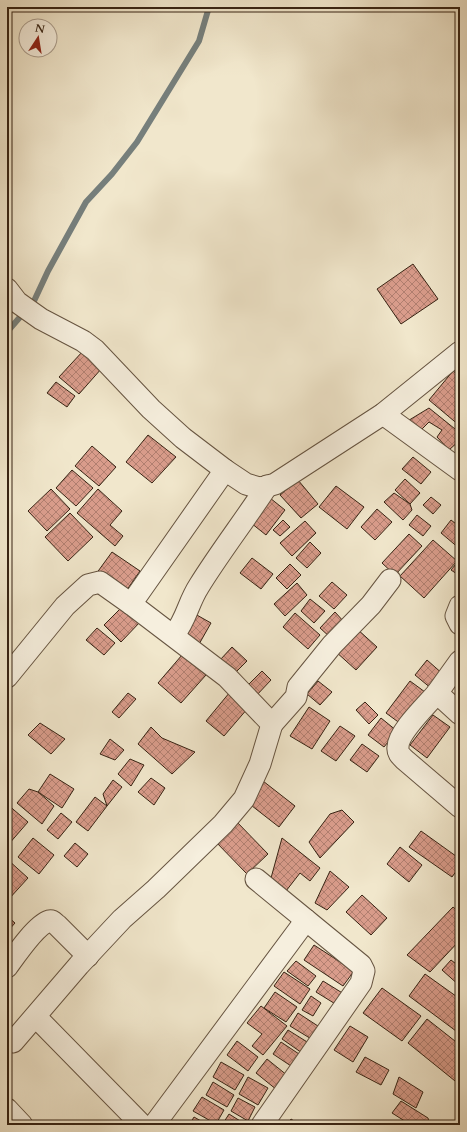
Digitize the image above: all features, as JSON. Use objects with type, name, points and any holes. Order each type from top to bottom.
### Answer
[{"type":"street","points":[[10,301],[83,341],[96,350],[151,409],[183,438],[225,470],[246,484],[256,487],[275,484],[383,414],[460,352]]},
{"type":"street","points":[[383,414],[460,470]]},
{"type":"street","points":[[131,604],[225,470]]},
{"type":"street","points":[[174,635],[185,619],[193,596],[218,554],[267,486]]},
{"type":"street","points":[[14,1042],[122,919],[156,889],[223,824],[244,799],[260,764],[272,724],[296,697],[298,687],[332,645],[371,605],[390,580]]},
{"type":"street","points":[[7,677],[65,606],[88,585],[100,582],[174,635],[227,677],[272,724]]},
{"type":"street","points":[[460,606],[456,616],[460,624]]},
{"type":"street","points":[[460,661],[437,694],[406,730],[398,742],[397,748],[399,754],[405,760],[460,807]]},
{"type":"street","points":[[437,694],[460,714]]},
{"type":"street","points":[[256,879],[360,965],[364,971],[364,976],[361,983],[262,1125]]},
{"type":"street","points":[[154,1125],[306,920]]},
{"type":"street","points":[[7,967],[36,931],[49,921],[57,924],[88,956]]},
{"type":"street","points":[[36,1017],[142,1125]]},
{"type":"street","points":[[7,1109],[22,1125]]},
{"type":"building","points":[[413,264],[438,299],[401,324],[377,289]]},
{"type":"building","points":[[83,351],[102,368],[79,394],[59,377]]},
{"type":"building","points":[[453,371],[460,376],[460,426],[429,400]]},
{"type":"building","points":[[56,382],[75,396],[67,407],[47,393]]},
{"type":"building","points":[[429,408],[460,433],[460,440],[449,450],[437,437],[442,430],[429,422],[417,434],[406,422]]},
{"type":"building","points":[[148,435],[176,457],[152,483],[126,462]]},
{"type":"building","points":[[92,446],[116,467],[99,486],[75,466]]},
{"type":"building","points":[[413,457],[431,472],[421,484],[402,469]]},
{"type":"building","points":[[72,470],[93,488],[76,506],[56,488]]},
{"type":"building","points":[[405,479],[420,493],[410,504],[395,490]]},
{"type":"building","points":[[298,480],[318,504],[301,518],[280,495]]},
{"type":"building","points":[[336,486],[364,507],[347,529],[319,507]]},
{"type":"building","points":[[51,489],[70,509],[47,531],[28,511]]},
{"type":"building","points":[[98,489],[122,511],[110,525],[123,536],[115,546],[77,513]]},
{"type":"building","points":[[394,493],[410,504],[412,510],[403,520],[384,502]]},
{"type":"building","points":[[431,497],[441,505],[433,514],[423,505]]},
{"type":"building","points":[[270,498],[285,510],[266,535],[251,523]]},
{"type":"building","points":[[377,509],[392,522],[375,540],[361,527]]},
{"type":"building","points":[[70,513],[93,537],[68,561],[45,537]]},
{"type":"building","points":[[417,515],[431,526],[423,536],[409,525]]},
{"type":"building","points":[[283,520],[290,527],[280,536],[273,530]]},
{"type":"building","points":[[451,520],[460,527],[460,549],[441,533]]},
{"type":"building","points":[[305,521],[316,533],[292,556],[280,543]]},
{"type":"building","points":[[409,534],[422,546],[395,575],[382,563]]},
{"type":"building","points":[[433,540],[457,561],[424,598],[400,576]]},
{"type":"building","points":[[310,542],[321,553],[307,568],[296,558]]},
{"type":"building","points":[[112,552],[140,571],[124,594],[96,574]]},
{"type":"building","points":[[252,558],[273,574],[261,589],[240,573]]},
{"type":"building","points":[[460,559],[460,576],[451,570]]},
{"type":"building","points":[[290,564],[301,575],[287,589],[276,578]]},
{"type":"building","points":[[332,582],[347,595],[334,609],[319,596]]},
{"type":"building","points":[[297,583],[307,595],[285,616],[274,604]]},
{"type":"building","points":[[310,599],[325,611],[314,623],[301,611]]},
{"type":"building","points":[[124,605],[141,621],[121,642],[104,625]]},
{"type":"building","points":[[335,612],[345,623],[331,638],[320,628]]},
{"type":"building","points":[[295,613],[320,635],[308,649],[283,627]]},
{"type":"building","points":[[195,614],[211,623],[198,646],[182,637]]},
{"type":"building","points":[[97,628],[115,643],[104,655],[86,640]]},
{"type":"building","points":[[356,628],[377,647],[356,670],[335,651]]},
{"type":"building","points":[[232,647],[247,661],[234,674],[220,660]]},
{"type":"building","points":[[182,655],[206,675],[181,703],[158,683]]},
{"type":"building","points":[[427,660],[444,675],[432,689],[415,675]]},
{"type":"building","points":[[262,671],[271,680],[255,697],[246,687]]},
{"type":"building","points":[[318,681],[332,692],[320,705],[307,694]]},
{"type":"building","points":[[410,681],[425,692],[401,724],[386,713]]},
{"type":"building","points":[[230,692],[248,708],[224,736],[206,721]]},
{"type":"building","points":[[128,693],[136,699],[119,718],[112,712]]},
{"type":"building","points":[[365,702],[378,715],[369,724],[356,710]]},
{"type":"building","points":[[309,707],[330,721],[312,749],[290,736]]},
{"type":"building","points":[[433,715],[450,727],[427,758],[410,745]]},
{"type":"building","points":[[381,718],[397,731],[384,747],[368,735]]},
{"type":"building","points":[[40,723],[65,739],[51,754],[28,735]]},
{"type":"building","points":[[340,726],[355,736],[336,761],[321,751]]},
{"type":"building","points":[[151,727],[162,738],[195,752],[172,774],[138,744]]},
{"type":"building","points":[[110,739],[124,750],[115,760],[100,754]]},
{"type":"building","points":[[362,744],[379,756],[367,772],[350,760]]},
{"type":"building","points":[[130,759],[144,765],[131,786],[118,774]]},
{"type":"building","points":[[50,774],[74,789],[62,808],[38,792]]},
{"type":"building","points":[[151,778],[165,788],[154,805],[138,792]]},
{"type":"building","points":[[113,780],[122,787],[107,806],[103,794]]},
{"type":"building","points":[[263,781],[295,806],[279,827],[247,802]]},
{"type":"building","points":[[29,789],[38,792],[54,806],[42,824],[17,803]]},
{"type":"building","points":[[95,797],[107,806],[88,831],[76,822]]},
{"type":"building","points":[[7,804],[28,822],[8,845],[7,845]]},
{"type":"building","points":[[342,810],[354,822],[320,858],[309,842],[330,814]]},
{"type":"building","points":[[61,813],[72,822],[58,839],[47,830]]},
{"type":"building","points":[[235,820],[268,854],[247,874],[214,840]]},
{"type":"building","points":[[421,831],[460,859],[460,866],[452,877],[409,847]]},
{"type":"building","points":[[33,838],[54,855],[39,874],[18,857]]},
{"type":"building","points":[[282,838],[320,868],[310,881],[300,873],[286,891],[271,878]]},
{"type":"building","points":[[75,843],[88,854],[77,867],[64,856]]},
{"type":"building","points":[[400,847],[422,865],[409,882],[387,864]]},
{"type":"building","points":[[7,859],[28,878],[8,900],[7,900]]},
{"type":"building","points":[[330,871],[349,887],[327,910],[315,903]]},
{"type":"building","points":[[362,895],[387,918],[371,935],[346,912]]},
{"type":"building","points":[[453,907],[460,913],[460,940],[430,972],[407,955]]},
{"type":"building","points":[[7,916],[15,923],[7,932]]},
{"type":"building","points":[[314,945],[354,971],[343,986],[304,960]]},
{"type":"building","points":[[451,960],[460,967],[460,986],[442,970]]},
{"type":"building","points":[[296,961],[316,976],[308,986],[287,971]]},
{"type":"building","points":[[284,972],[310,989],[300,1004],[274,986]]},
{"type":"building","points":[[425,974],[460,999],[460,1034],[409,996]]},
{"type":"building","points":[[323,981],[344,994],[337,1005],[316,992]]},
{"type":"building","points":[[382,988],[421,1016],[402,1041],[363,1013]]},
{"type":"building","points":[[275,992],[297,1007],[286,1022],[264,1008]]},
{"type":"building","points":[[311,996],[321,1003],[313,1016],[302,1010]]},
{"type":"building","points":[[261,1006],[287,1026],[263,1055],[252,1046],[262,1034],[247,1023]]},
{"type":"building","points":[[298,1013],[321,1028],[313,1040],[290,1026]]},
{"type":"building","points":[[427,1019],[460,1045],[460,1085],[408,1043]]},
{"type":"building","points":[[350,1026],[368,1037],[353,1062],[334,1050]]},
{"type":"building","points":[[288,1030],[312,1045],[305,1055],[282,1039]]},
{"type":"building","points":[[237,1041],[258,1057],[248,1071],[227,1055]]},
{"type":"building","points":[[281,1042],[302,1056],[294,1068],[273,1054]]},
{"type":"building","points":[[365,1057],[389,1070],[381,1085],[356,1072]]},
{"type":"building","points":[[267,1059],[288,1076],[277,1090],[256,1073]]},
{"type":"building","points":[[221,1062],[244,1075],[235,1090],[213,1077]]},
{"type":"building","points":[[248,1077],[268,1088],[258,1105],[239,1094]]},
{"type":"building","points":[[399,1077],[423,1092],[416,1108],[393,1094]]},
{"type":"building","points":[[213,1082],[234,1095],[227,1107],[206,1095]]},
{"type":"building","points":[[202,1097],[224,1110],[216,1124],[193,1111]]},
{"type":"building","points":[[238,1098],[255,1107],[248,1121],[231,1111]]},
{"type":"building","points":[[401,1101],[428,1118],[430,1125],[411,1125],[392,1113]]},
{"type":"building","points":[[229,1114],[245,1124],[245,1125],[222,1125]]},
{"type":"building","points":[[194,1117],[208,1125],[189,1125]]},
{"type":"building","points":[[291,1119],[300,1125],[287,1125]]},
{"type":"waterway","points":[[7,332],[34,301],[48,271],[86,202],[112,174],[137,142],[199,41],[209,7]]}]
